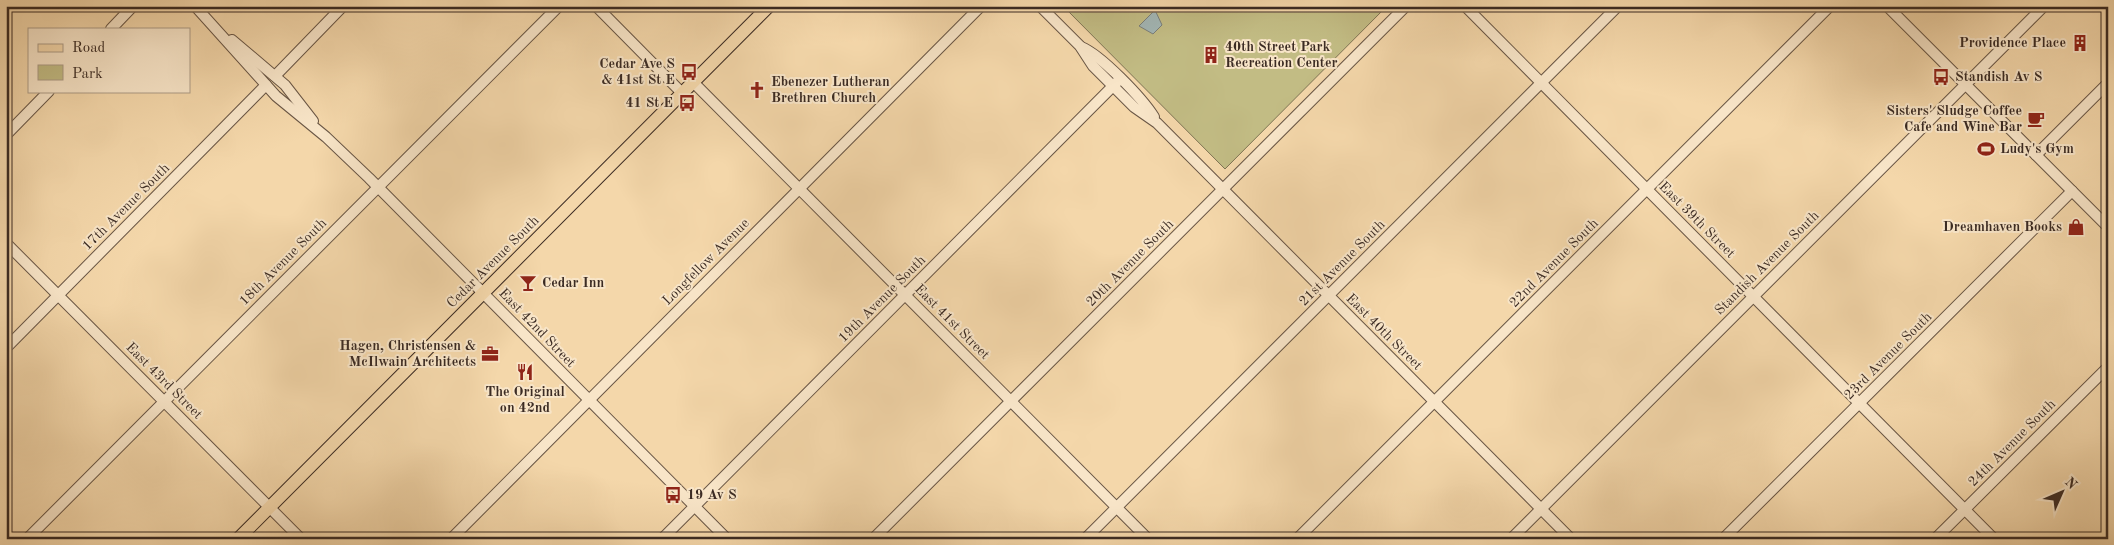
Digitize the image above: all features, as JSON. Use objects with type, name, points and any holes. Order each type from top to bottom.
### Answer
[{"type":"main road","name":"Cedar Avenue South","points":[[238,539],[769,6]]},
{"type":"street","points":[[112,28],[133,6]]},
{"type":"street","name":"East 42nd Street","points":[[195,6],[216,27],[266,85],[326,138],[378,188],[727,539]]},
{"type":"street","points":[[275,76],[343,6]]},
{"type":"street","name":"18th Avenue South","points":[[27,539],[558,6]]},
{"type":"street","points":[[596,6],[683,94]]},
{"type":"street","name":"Longfellow Avenue","points":[[451,539],[981,6]]},
{"type":"street","name":"East 40th Street","points":[[1040,6],[1080,46],[1090,50],[1117,82],[1150,110],[1157,122],[1571,539]]},
{"type":"street","name":"20th Avenue South","points":[[873,539],[1406,6]]},
{"type":"street","name":"East 39th Street","points":[[1465,6],[1994,539]]},
{"type":"street","name":"21st Avenue South","points":[[1085,539],[1618,6]]},
{"type":"street","name":"22nd Avenue South","points":[[1297,539],[1830,6]]},
{"type":"street","points":[[1888,6],[2108,227]]},
{"type":"street","name":"Standish Avenue South","points":[[1510,539],[2044,6]]},
{"type":"street","name":"East 42nd Street","points":[[216,27],[285,85],[326,138]]},
{"type":"street","name":"19th Avenue South","points":[[662,539],[1117,82]]},
{"type":"street","name":"East 41st Street","points":[[694,83],[1148,539]]},
{"type":"street","points":[[2036,155],[2108,83]]},
{"type":"street","name":"17th Avenue South","points":[[6,348],[266,85]]},
{"type":"street","points":[[6,135],[48,92]]},
{"type":"street","name":"23rd Avenue South","points":[[1723,539],[2072,191]]},
{"type":"street","name":"East 43rd Street","points":[[6,243],[301,539]]},
{"type":"street","name":"24th Avenue South","points":[[1935,539],[2108,367]]},
{"type":"green space","points":[[1063,6],[1387,6],[1225,169]]},
{"type":"shaded area","points":[[1155,10],[1162,25],[1153,34],[1139,26]]},
{"type":"place","name":"Providence Place","points":[[2080,43]]},
{"type":"place","name":"40th Street Park Recreation Center","points":[[1211,55]]},
{"type":"place","name":"Cedar Ave S & 41st St E","points":[[689,72]]},
{"type":"place","name":"Standish Av S","points":[[1941,77]]},
{"type":"place","name":"Ebenezer Lutheran Brethren Church","points":[[757,90]]},
{"type":"place","name":"41 St E","points":[[687,103]]},
{"type":"place","name":"Sisters' Sludge Coffee Cafe and Wine Bar","points":[[2036,119]]},
{"type":"place","name":"Ludy's Gym","points":[[1986,149]]},
{"type":"place","name":"Dreamhaven Books","points":[[2076,227]]},
{"type":"place","name":"Cedar Inn","points":[[528,283]]},
{"type":"place","name":"Hagen, Christensen & McIlwain Architects","points":[[490,354]]},
{"type":"place","name":"The Original on 42nd","points":[[525,372]]},
{"type":"place","name":"19 Av S","points":[[673,495]]}]
